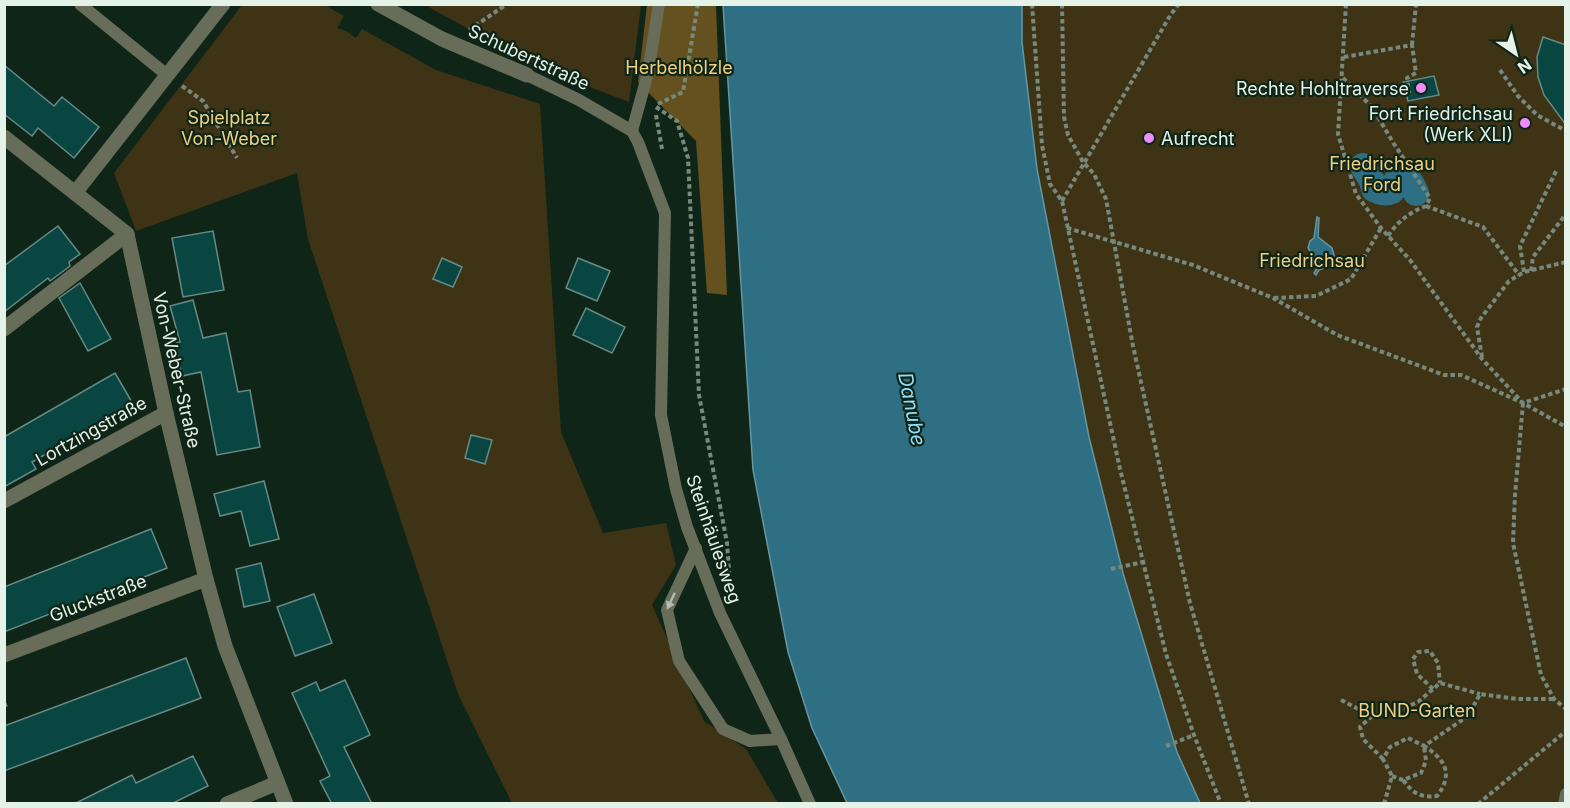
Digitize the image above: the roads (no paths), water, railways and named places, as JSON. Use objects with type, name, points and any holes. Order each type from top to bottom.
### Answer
[{"type":"street","points":[[75,193],[223,4]]},
{"type":"street","name":"Schubertstraße","points":[[378,4],[451,43],[527,75]]},
{"type":"street","points":[[4,136],[127,234],[4,330]]},
{"type":"street","name":"Von-Weber-Straße","points":[[127,234],[166,413],[206,579],[225,646],[286,804]]},
{"type":"street","name":"Lortzingstraße","points":[[4,501],[166,413]]},
{"type":"street","name":"Gluckstraße","points":[[4,655],[206,579]]},
{"type":"street","points":[[227,804],[277,783]]},
{"type":"lane","points":[[80,4],[167,75]]},
{"type":"lane","points":[[632,131],[648,73],[659,4]]},
{"type":"lane","name":"Schubertstraße","points":[[527,75],[579,100],[632,131]]},
{"type":"lane","name":"Steinhäulesweg","points":[[632,131],[665,213],[661,415],[676,489],[687,527],[720,613],[810,804]]},
{"type":"lane","points":[[696,548],[667,610],[680,661],[723,729],[750,741],[781,739]]},
{"type":"lane","points":[[1564,804],[1566,794]]},
{"type":"water","name":"Danube","points":[[723,5],[1022,5],[1022,42],[1037,169],[1089,437],[1123,573],[1177,752],[1200,803],[847,803],[812,728],[788,652],[753,470]]},
{"type":"water","points":[[1317,217],[1319,218],[1318,237],[1332,248],[1335,259],[1332,265],[1319,270],[1316,275],[1314,273],[1321,266],[1321,262],[1308,248],[1310,241],[1314,238]]},
{"type":"waterway","points":[[1363,166],[1374,189],[1383,192],[1392,191],[1396,181],[1404,177],[1409,180],[1416,193]]},
{"type":"place","name":"Rechte Hohltraverse","points":[[1421,88]]},
{"type":"place","name":"Fort Friedrichsau (Werk XLI)","points":[[1525,123]]},
{"type":"place","name":"Aufrecht","points":[[1149,138]]},
{"type":"park label","name":"Herbelhölzle","points":[[679,67]]},
{"type":"park label","name":"Spielplatz Von-Weber","points":[[229,127]]},
{"type":"park label","name":"Friedrichsau Ford","points":[[1382,174]]},
{"type":"park label","name":"Friedrichsau","points":[[1312,260]]},
{"type":"park label","name":"BUND-Garten","points":[[1417,710]]}]
